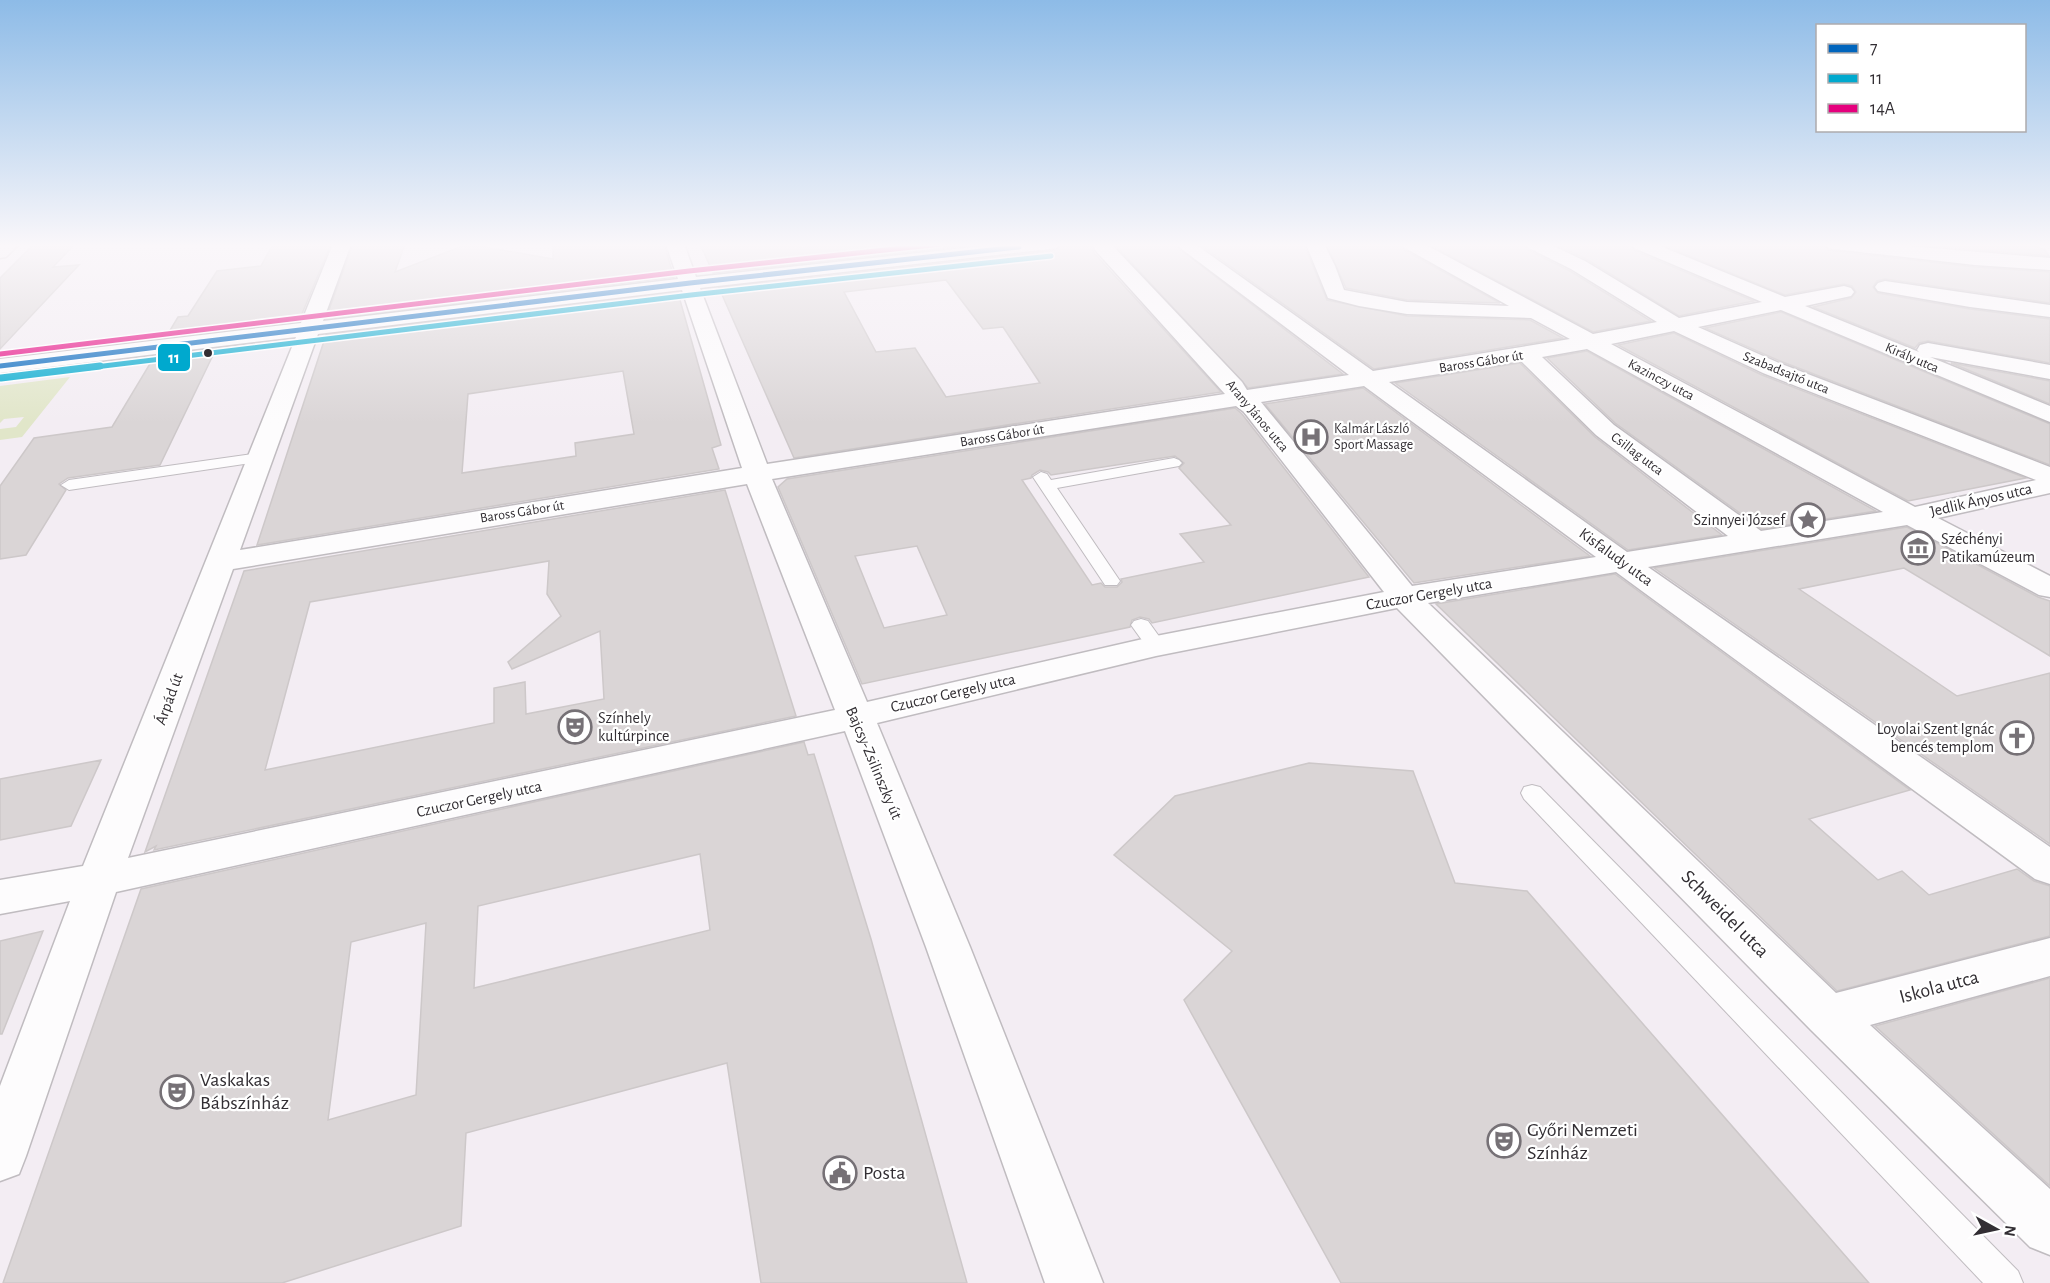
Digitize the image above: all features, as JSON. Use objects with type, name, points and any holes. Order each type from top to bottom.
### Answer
[{"type":"street","name":"Árpád út","points":[[0,1156],[99,880],[319,304]]},
{"type":"street","points":[[0,366],[517,304]]},
{"type":"street","name":"Bajcsy-Zsilinszky út","points":[[697,304],[756,474],[855,716],[867,739],[1074,1283]]},
{"type":"street","name":"Arany János utca","points":[[1156,304],[1234,387],[1238,396],[1243,399],[1404,597]]},
{"type":"street","name":"Kisfaludy utca","points":[[1266,304],[1622,562],[1977,828],[2050,868]]},
{"type":"street","points":[[1383,304],[1452,311],[1535,312]]},
{"type":"street","name":"Kazinczy utca","points":[[1520,304],[1911,516],[2050,588]]},
{"type":"street","name":"Szabadsajtó utca","points":[[1642,304],[1675,324],[1771,368],[2050,476]]},
{"type":"street","name":"Baross Gábor út","points":[[220,562],[756,474],[1370,380],[1591,342],[1777,304]]},
{"type":"street","name":"Király utca","points":[[1783,304],[2050,416]]},
{"type":"street","points":[[1996,304],[2050,310]]},
{"type":"street","points":[[1870,340],[2050,372]]},
{"type":"street","name":"Csillag utca","points":[[1526,354],[1605,430],[1738,530],[1757,541]]},
{"type":"street","name":"Jedlik Ányos utca","points":[[1911,516],[2050,485]]},
{"type":"street","name":"Czuczor Gergely utca","points":[[0,897],[99,880],[764,738],[855,716],[1149,636],[1911,516]]},
{"type":"street","name":"Schweidel utca","points":[[1404,597],[1828,1016],[2050,1227]]},
{"type":"street","name":"Iskola utca","points":[[1828,1016],[2050,957]]},
{"type":"lane","points":[[69,485],[260,458]]},
{"type":"lane","points":[[1111,581],[1044,481],[1174,463]]},
{"type":"lane","points":[[1532,792],[2006,1283]]},
{"type":"green space","points":[[70,377],[22,437],[0,440],[0,429],[16,427],[24,417],[4,419],[0,423],[0,386]]},
{"type":"building","points":[[0,304],[42,304],[0,349]]},
{"type":"building","points":[[196,304],[306,304],[299,321],[166,337],[178,317],[188,316]]},
{"type":"building","points":[[331,304],[446,304],[326,318]]},
{"type":"building","points":[[587,304],[681,304],[721,445],[712,448],[719,469],[257,545],[326,335]],"holes":[[[623,371],[634,434],[575,443],[576,456],[462,473],[468,394]]]},
{"type":"building","points":[[726,304],[850,304],[876,352],[915,348],[946,397],[1040,383],[1003,327],[983,329],[964,304],[1140,304],[1221,392],[794,458]]},
{"type":"building","points":[[1170,304],[1251,304],[1343,374],[1248,388]]},
{"type":"building","points":[[1283,304],[1346,304],[1407,316],[1530,320],[1563,338],[1374,369]]},
{"type":"building","points":[[1540,304],[1623,304],[1651,321],[1593,332]]},
{"type":"building","points":[[1659,304],[1740,304],[1679,316]]},
{"type":"building","points":[[1826,304],[1941,304],[2050,319],[2050,363],[1928,341],[1919,343],[1915,348],[1813,307]]},
{"type":"building","points":[[1781,312],[2050,424],[2050,465],[1780,361],[1705,328]]},
{"type":"building","points":[[1674,333],[1762,375],[2026,478],[1908,501],[1618,345]]},
{"type":"building","points":[[216,349],[160,465],[68,478],[59,484],[66,490],[26,555],[0,559],[0,486],[34,438],[112,427],[154,357]]},
{"type":"building","points":[[1587,351],[1876,511],[1762,529],[1615,423],[1547,358]]},
{"type":"building","points":[[1520,363],[1595,437],[1722,535],[1628,550],[1395,383]]},
{"type":"building","points":[[1951,363],[2050,381],[2050,404]]},
{"type":"building","points":[[1363,388],[1590,556],[1414,583],[1265,404]]},
{"type":"building","points":[[1235,408],[1369,577],[1152,623],[1149,619],[1140,617],[1132,620],[1130,627],[862,684],[778,487],[787,479]],"holes":[[[1175,456],[1184,463],[1179,468],[1231,525],[1180,534],[1204,562],[1121,579],[1122,582],[1117,587],[1105,587],[1101,583],[1092,585],[1022,480],[1031,478],[1040,470],[1051,475]],[[917,546],[947,615],[884,628],[855,556]]]},
{"type":"building","points":[[725,490],[796,716],[154,850],[156,846],[145,852],[244,571]],"holes":[[[549,561],[547,594],[561,616],[508,662],[512,669],[600,631],[604,699],[526,714],[525,682],[494,688],[494,723],[265,770],[310,602]]]},
{"type":"building","points":[[1907,527],[2038,597],[2050,601],[2050,656],[1904,568],[1799,589],[1957,696],[2050,673],[2050,844],[1654,568]]},
{"type":"building","points":[[1615,574],[1910,790],[1809,819],[1878,880],[1902,871],[1929,895],[2017,869],[2034,881],[2050,886],[2050,936],[1837,991],[1436,604]]},
{"type":"building","points":[[804,742],[808,755],[814,754],[871,939],[967,1283],[761,1283],[727,1063],[466,1133],[461,1226],[282,1283],[3,1283],[141,889]],"holes":[[[700,854],[710,930],[474,988],[478,906]],[[426,923],[416,1095],[328,1120],[351,942]]]},
{"type":"building","points":[[101,760],[71,826],[0,840],[0,779]]},
{"type":"building","name":"Győri Nemzeti Színház","points":[[1309,763],[1413,771],[1455,883],[1527,891],[1869,1283],[1341,1283],[1184,1000],[1232,951],[1114,855],[1175,796]]},
{"type":"building","points":[[43,931],[2,1034],[0,1034],[0,941]]},
{"type":"building","points":[[2050,978],[2050,1186],[1875,1026]]},
{"type":"transit line","name":"14A","points":[[0,354],[416,304]]},
{"type":"transit line","name":"7","points":[[0,366],[516,304]]},
{"type":"transit line","name":"11","points":[[1,378],[617,304]]},
{"type":"place","name":"Kalmár László Sport Massage","points":[[1311,437]]},
{"type":"place","name":"Szinnyei József","points":[[1808,520]]},
{"type":"place","name":"Széchényi Patikamúzeum","points":[[1918,548]]},
{"type":"place","name":"Színhely kultúrpince","points":[[575,727]]},
{"type":"place","name":"Loyolai Szent Ignác bencés templom","points":[[2017,738]]},
{"type":"place","name":"Vaskakas Bábszínház","points":[[177,1092]]},
{"type":"place","name":"Győri Nemzeti Színház","points":[[1504,1141]]},
{"type":"place","name":"Posta","points":[[840,1173]]}]
